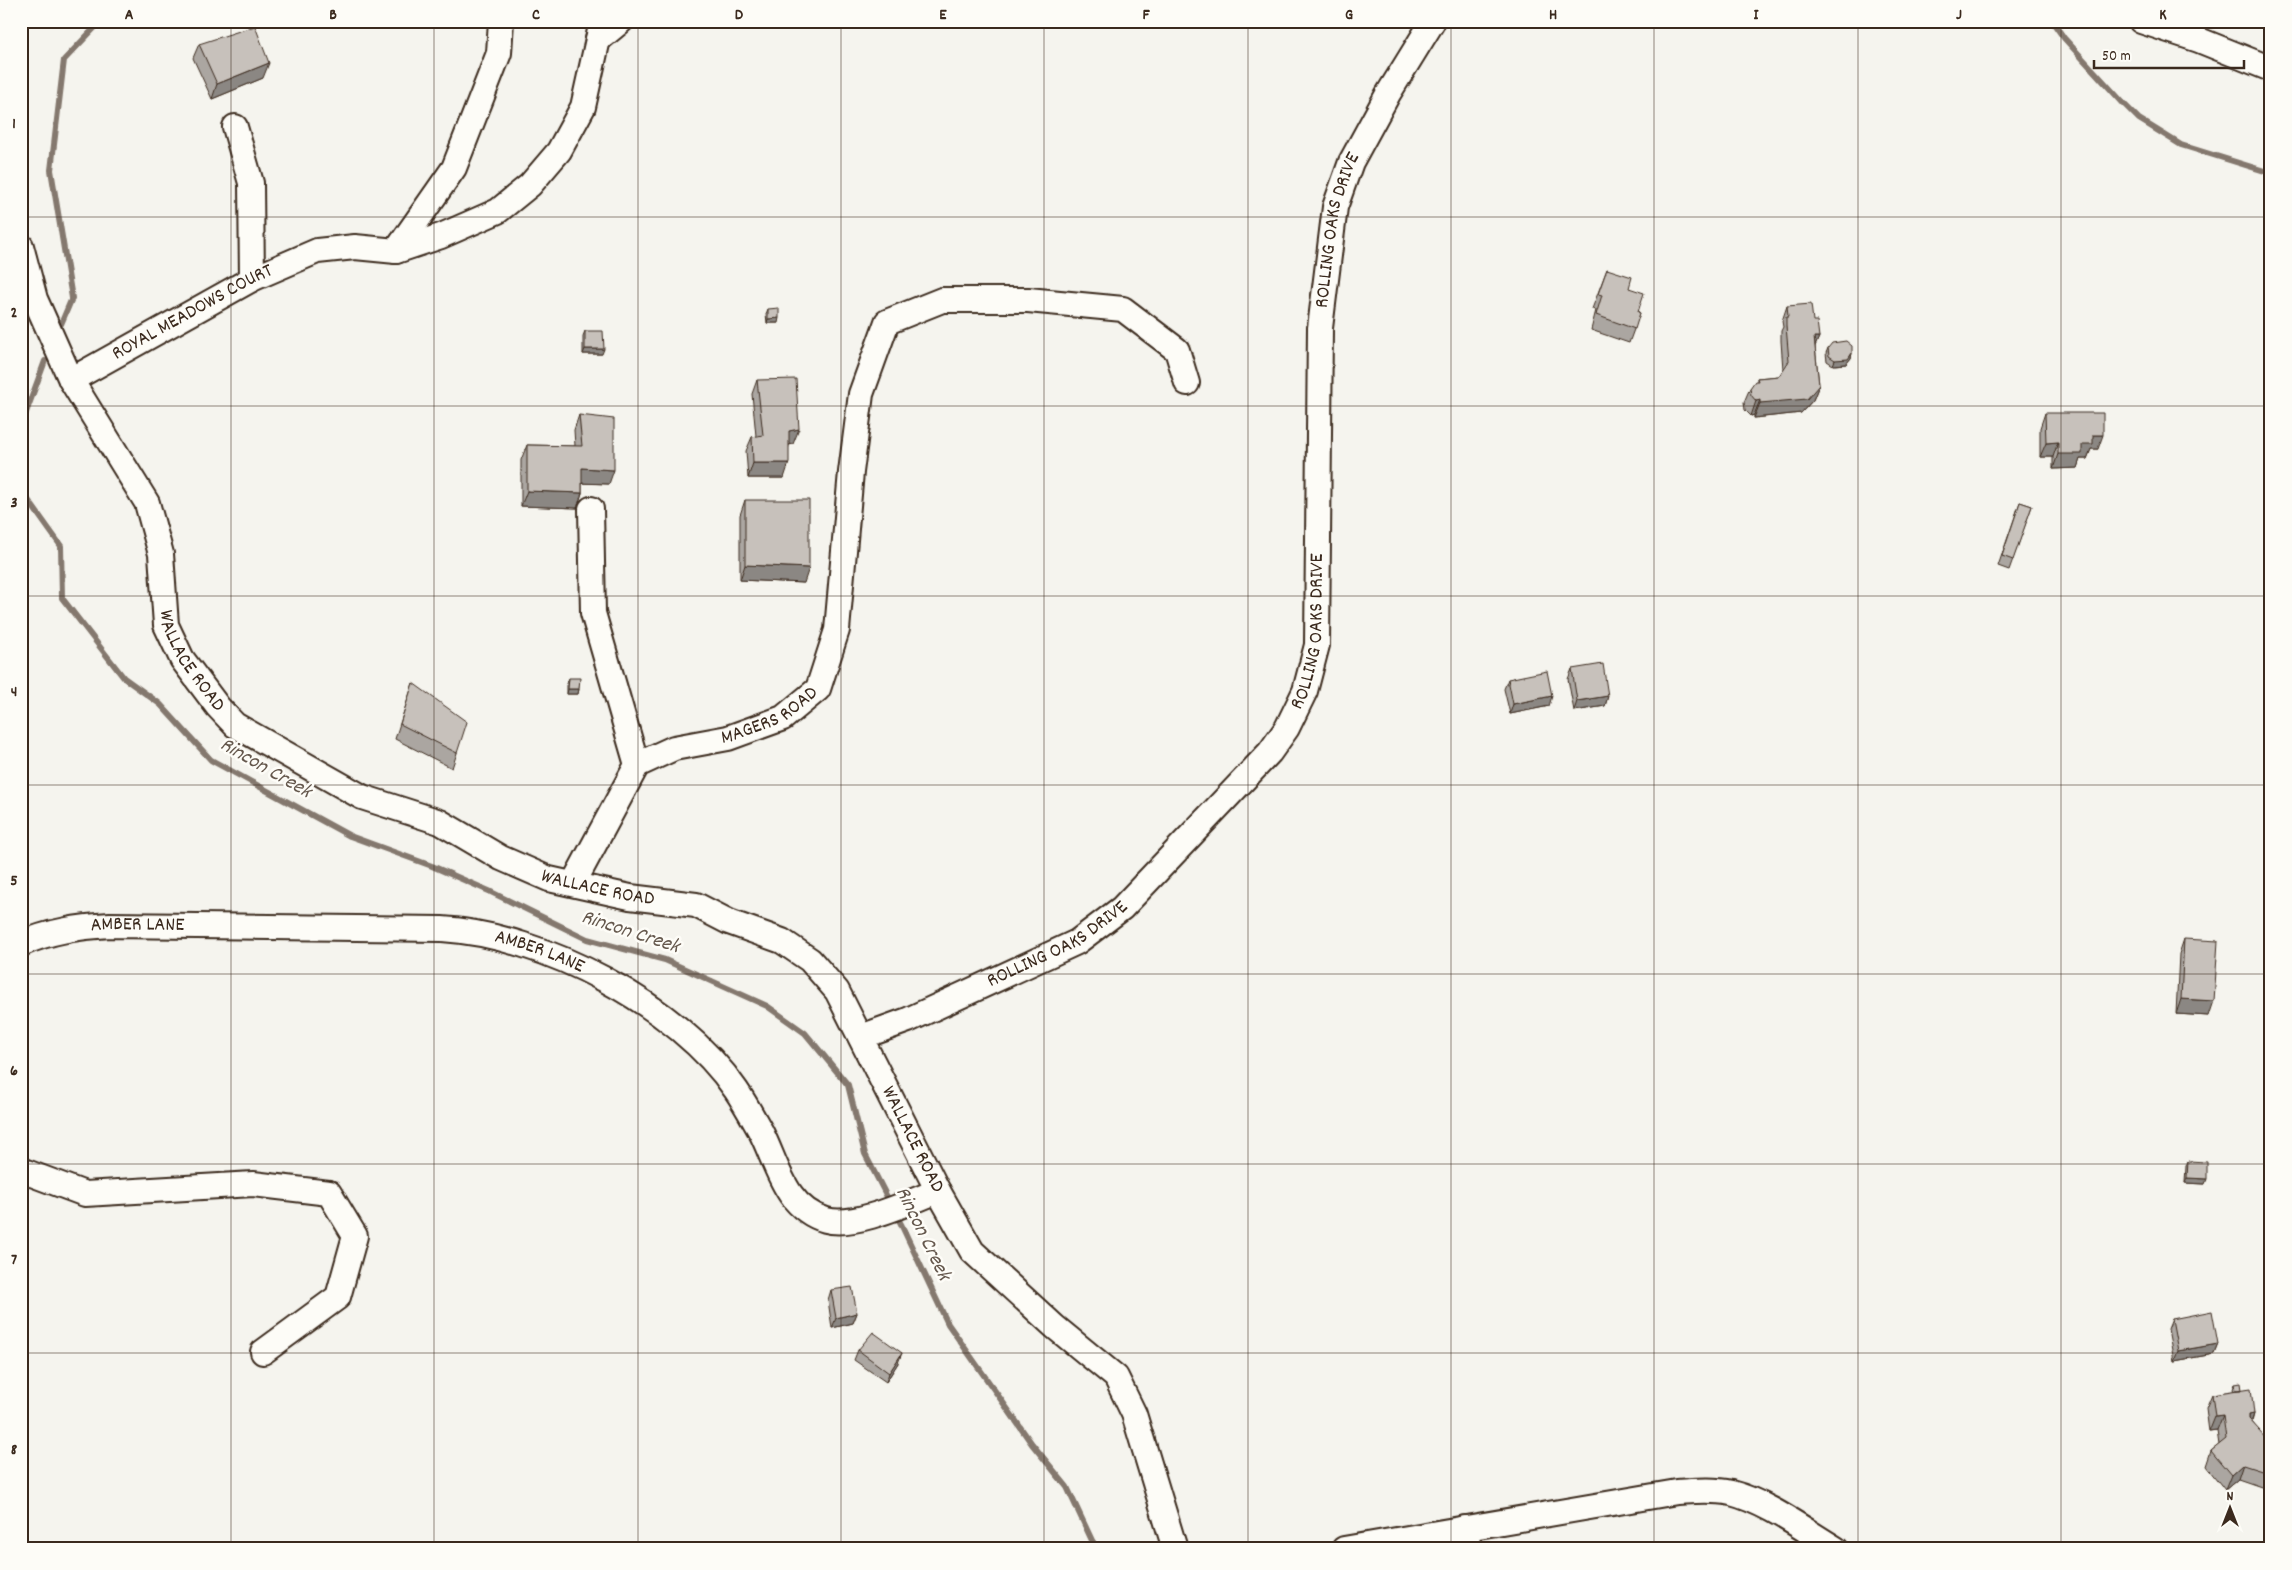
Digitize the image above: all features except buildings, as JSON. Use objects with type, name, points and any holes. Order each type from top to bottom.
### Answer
[{"type":"street","points":[[396,251],[454,168],[499,53],[501,21]]},
{"type":"street","points":[[396,251],[441,236],[498,211],[530,185],[559,151],[583,107],[600,31],[621,21]]},
{"type":"street","name":"ROLLING OAKS DRIVE","points":[[861,1037],[908,1020],[1077,942],[1122,908],[1270,752],[1288,728],[1306,691],[1317,645],[1320,328],[1335,207],[1351,162],[1360,145],[1388,94],[1434,21]]},
{"type":"street","points":[[2141,21],[2199,40],[2271,69]]},
{"type":"street","points":[[236,127],[251,183],[252,279]]},
{"type":"street","name":"WALLACE ROAD","points":[[21,246],[28,302],[71,380],[147,503],[161,554],[166,625],[182,659],[218,707],[236,726],[362,797],[440,822],[501,858],[549,879],[630,897],[696,905],[729,922],[782,941],[810,960],[837,992],[938,1191],[972,1251],[1055,1327],[1116,1377],[1134,1414],[1175,1549]]},
{"type":"street","name":"ROYAL MEADOWS COURT","points":[[71,380],[252,279],[317,251],[355,247],[396,251]]},
{"type":"street","name":"MAGERS ROAD","points":[[637,765],[674,748],[728,738],[783,718],[818,689],[837,630],[851,472],[861,394],[887,322],[942,300],[1028,300],[1123,309],[1177,350],[1187,383]]},
{"type":"street","points":[[572,884],[637,765],[593,613],[591,509]]},
{"type":"street","name":"AMBER LANE","points":[[21,944],[42,935],[62,930],[110,925],[442,929],[465,931],[514,941],[545,952],[602,978],[656,1012],[707,1055],[736,1090],[761,1132],[786,1190],[805,1210],[827,1220],[851,1222],[938,1191]]},
{"type":"street","points":[[21,1170],[85,1194],[253,1184],[329,1193],[355,1236],[338,1297],[263,1352]]},
{"type":"street","points":[[1344,1549],[1467,1539],[1677,1492],[1709,1490],[1731,1493],[1755,1502],[1836,1549]]},
{"type":"waterway","points":[[61,324],[72,298],[51,170],[64,60],[101,21]]},
{"type":"waterway","points":[[2052,21],[2064,38],[2139,119],[2181,145],[2271,173]]},
{"type":"waterway","points":[[21,426],[45,361]]},
{"type":"waterway","name":"Rincon Creek","points":[[21,490],[61,546],[62,598],[124,678],[160,704],[211,760],[350,836],[432,866],[489,891],[587,939],[665,960],[767,1006],[805,1033],[848,1085],[865,1154],[901,1224],[948,1324],[1032,1444],[1067,1487],[1096,1549]]}]
